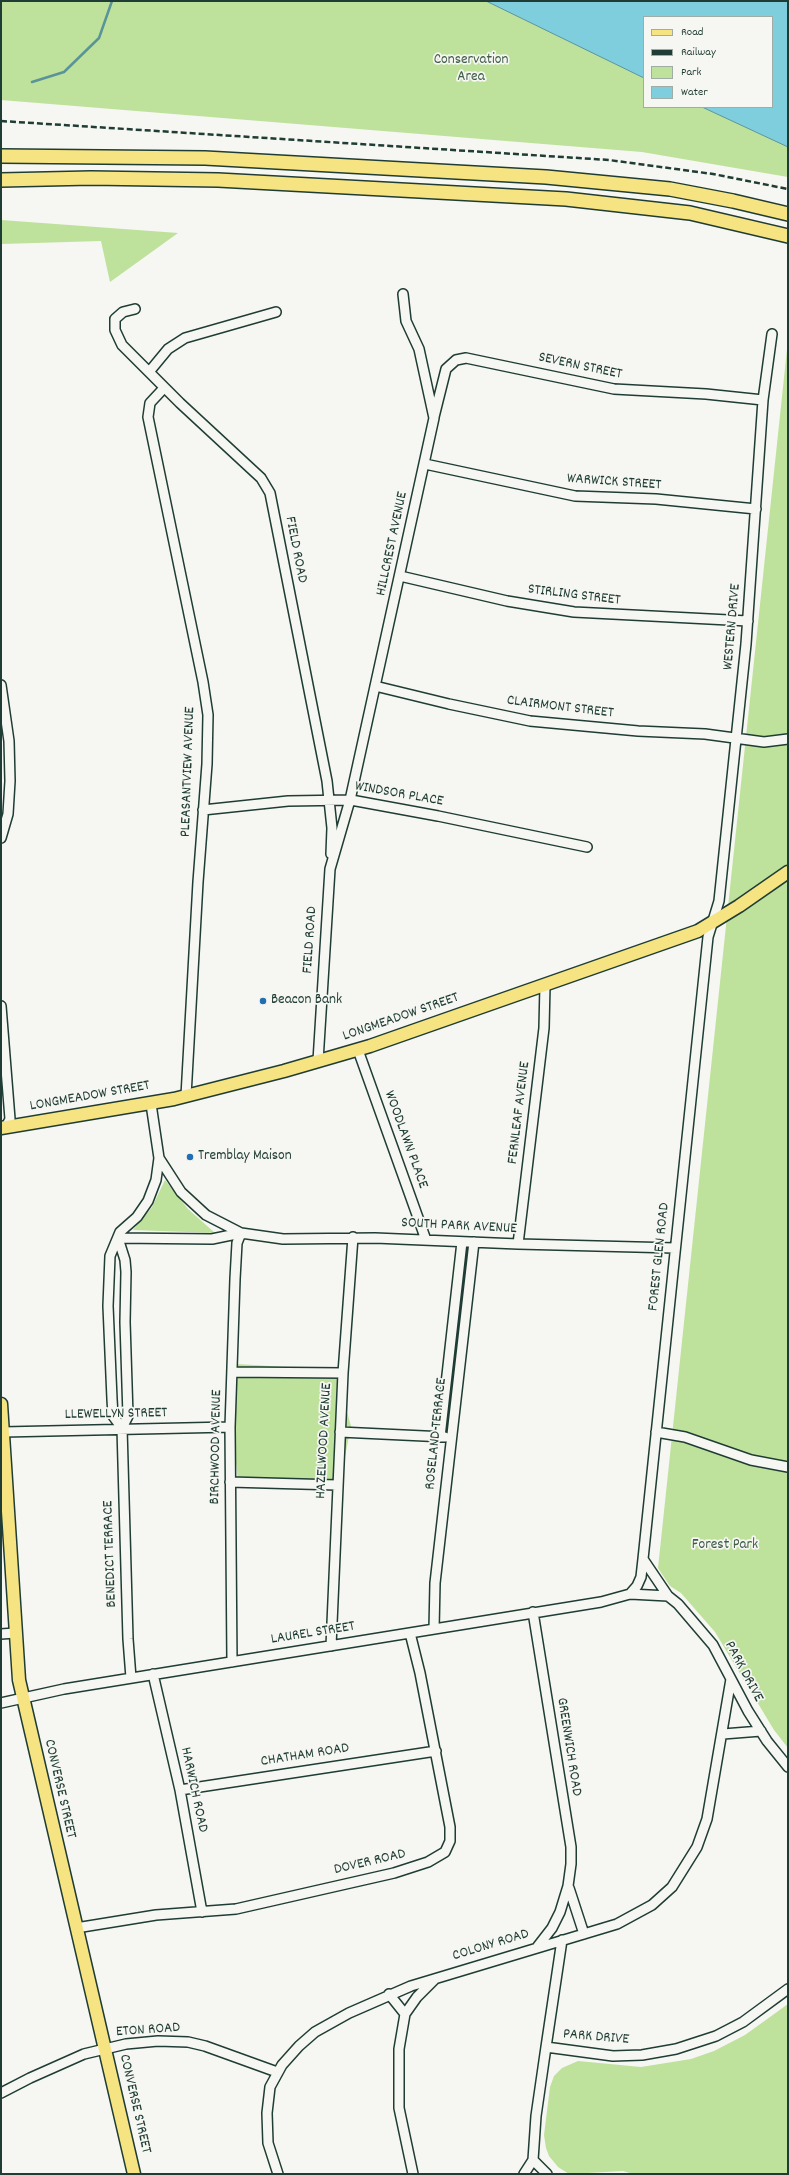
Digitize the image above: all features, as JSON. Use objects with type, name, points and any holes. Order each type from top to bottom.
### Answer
[{"type":"highway","points":[[1,156],[205,158],[546,177],[678,190],[788,214]]},
{"type":"highway","points":[[1,180],[91,178],[218,180],[566,199],[683,212],[788,236]]},
{"type":"main road","name":"LONGMEADOW STREET","points":[[3,1131],[151,1104],[358,1050],[698,931],[740,906],[788,872]]},
{"type":"main road","name":"CONVERSE STREET","points":[[1,1404],[4,1522],[17,1662],[22,1698],[134,2174]]},
{"type":"street","name":"HILLCREST AVENUE","points":[[350,800],[434,418],[420,354],[406,321],[403,294]]},
{"type":"street","name":"FIELD ROAD","points":[[135,309],[118,314],[114,321],[115,330],[122,345],[164,388],[248,466],[268,488],[327,781],[332,828],[318,1061]]},
{"type":"street","points":[[149,372],[168,349],[185,338],[276,312]]},
{"type":"street","name":"WESTERN DRIVE","points":[[713,921],[719,901],[741,738],[763,400],[772,334]]},
{"type":"street","name":"SEVERN STREET","points":[[434,418],[446,369],[456,360],[466,358],[614,389],[706,394],[763,400]]},
{"type":"street","name":"PLEASANTVIEW AVENUE","points":[[164,388],[150,403],[148,417],[207,702],[207,756],[186,1096]]},
{"type":"street","name":"WARWICK STREET","points":[[425,464],[575,496],[656,500],[756,509]]},
{"type":"street","name":"STIRLING STREET","points":[[400,576],[507,601],[574,612],[748,621]]},
{"type":"street","points":[[1,685],[10,761],[8,814],[1,838]]},
{"type":"street","name":"CLAIRMONT STREET","points":[[374,686],[530,721],[741,738],[764,742],[788,739]]},
{"type":"street","points":[[1,715],[4,705]]},
{"type":"street","points":[[1,749],[10,761]]},
{"type":"street","name":"FIELD ROAD","points":[[330,869],[350,800]]},
{"type":"street","name":"WINDSOR PLACE","points":[[203,810],[288,801],[350,800],[438,816],[587,847]]},
{"type":"street","name":"FOREST GLEN ROAD","points":[[630,1594],[637,1586],[641,1577],[708,937],[713,921]]},
{"type":"street","name":"FERNLEAF AVENUE","points":[[518,1244],[544,1028],[545,985]]},
{"type":"street","points":[[1,1006],[10,1119],[3,1131]]},
{"type":"street","name":"WOODLAWN PLACE","points":[[358,1050],[426,1240]]},
{"type":"street","name":"SOUTH PARK AVENUE","points":[[151,1104],[159,1158],[181,1192],[196,1209],[214,1220],[241,1233],[283,1240],[353,1237],[518,1244],[675,1248]]},
{"type":"street","name":"BENEDICT TERRACE","points":[[122,1428],[113,1416],[108,1306],[110,1256],[120,1232],[137,1217],[148,1201],[156,1180],[159,1158]]},
{"type":"street","name":"SOUTH PARK AVENUE","points":[[118,1238],[212,1239],[241,1233]]},
{"type":"street","name":"BIRCHWOOD AVENUE","points":[[232,1662],[230,1428],[236,1258],[237,1244],[241,1233]]},
{"type":"street","name":"HAZELWOOD AVENUE","points":[[331,1646],[342,1373],[353,1237]]},
{"type":"street","name":"BENEDICT TERRACE","points":[[118,1238],[125,1260],[126,1272],[126,1352],[129,1393],[128,1416],[122,1428],[128,1633],[131,1678]]},
{"type":"street","points":[[440,1437],[462,1242]]},
{"type":"street","name":"ROSELAND TERRACE","points":[[434,1629],[434,1583],[474,1242]]},
{"type":"street","points":[[232,1372],[342,1373]]},
{"type":"street","name":"LLEWELLYN STREET","points":[[2,1432],[122,1428],[230,1428]]},
{"type":"street","points":[[340,1432],[451,1437]]},
{"type":"street","points":[[656,1432],[685,1437],[736,1456],[788,1467]]},
{"type":"street","points":[[230,1482],[337,1485]]},
{"type":"street","name":"PARK DRIVE","points":[[643,1558],[668,1596],[678,1604],[713,1645],[761,1732],[788,1767]]},
{"type":"street","points":[[630,1594],[668,1596]]},
{"type":"street","name":"LAUREL STREET","points":[[1,1703],[153,1674],[618,1599],[630,1594]]},
{"type":"street","name":"GREENWICH ROAD","points":[[533,1612],[571,1847],[571,1864],[565,1900],[552,1928],[538,1946]]},
{"type":"street","points":[[1,1634],[15,1633]]},
{"type":"street","name":"DOVER ROAD","points":[[76,1928],[156,1915],[236,1909],[394,1873],[438,1857],[448,1849],[451,1835],[436,1751],[410,1633]]},
{"type":"street","name":"HARWICH ROAD","points":[[153,1674],[180,1790],[202,1912]]},
{"type":"street","name":"COLONY ROAD","points":[[278,2174],[272,2158],[267,2127],[269,2093],[277,2072],[290,2054],[315,2032],[340,2017],[389,1994],[436,1977],[617,1924],[639,1913],[662,1896],[677,1879],[697,1848],[706,1824],[723,1734],[731,1679]]},
{"type":"street","points":[[723,1734],[761,1732]]},
{"type":"street","name":"CHATHAM ROAD","points":[[180,1790],[436,1751]]},
{"type":"street","name":"GREENWICH ROAD","points":[[568,1886],[575,1911],[584,1934]]},
{"type":"street","points":[[546,2047],[562,1940]]},
{"type":"street","points":[[413,2174],[399,2108],[399,2049],[404,2014],[417,1997],[436,1977]]},
{"type":"street","name":"PARK DRIVE","points":[[524,2174],[533,2160],[536,2116],[546,2047],[613,2056],[642,2055],[676,2049],[716,2036],[743,2022],[788,1989]]},
{"type":"street","points":[[389,1994],[404,2014]]},
{"type":"street","name":"ETON ROAD","points":[[1,2093],[84,2054],[126,2044],[158,2041],[188,2042],[220,2051],[277,2072]]},
{"type":"street","points":[[533,2160],[547,2174]]},
{"type":"green space","name":"Conservation Area","points":[[1,1],[486,1],[643,78],[643,108],[704,108],[788,147],[788,177],[642,152],[1,100]]},
{"type":"green space","points":[[1,220],[178,233],[110,282],[101,241],[1,244]]},
{"type":"green space","name":"Forest Park","points":[[788,340],[788,1748],[774,1730],[715,1632],[681,1593],[670,1586],[658,1568]]},
{"type":"green space","points":[[165,1180],[188,1209],[215,1233],[133,1230],[152,1207]]},
{"type":"green space","points":[[237,1364],[335,1370],[351,1426],[340,1482],[238,1481],[230,1409]]},
{"type":"green space","points":[[788,2004],[788,2174],[633,2174],[623,2171],[569,2174],[558,2167],[549,2156],[544,2135],[550,2087],[554,2076],[562,2068],[578,2061],[641,2067],[691,2059],[714,2051],[745,2035]]},
{"type":"water","points":[[486,1],[788,1],[788,147],[704,108],[773,108],[773,16],[643,16],[643,78]]},
{"type":"waterway","points":[[32,82],[64,72],[99,38],[112,1]]},
{"type":"railway","points":[[1,121],[609,160],[713,174],[788,189]]},
{"type":"place","name":"Beacon Bank","points":[[263,1001]]},
{"type":"place","name":"Tremblay Maison","points":[[190,1157]]}]
